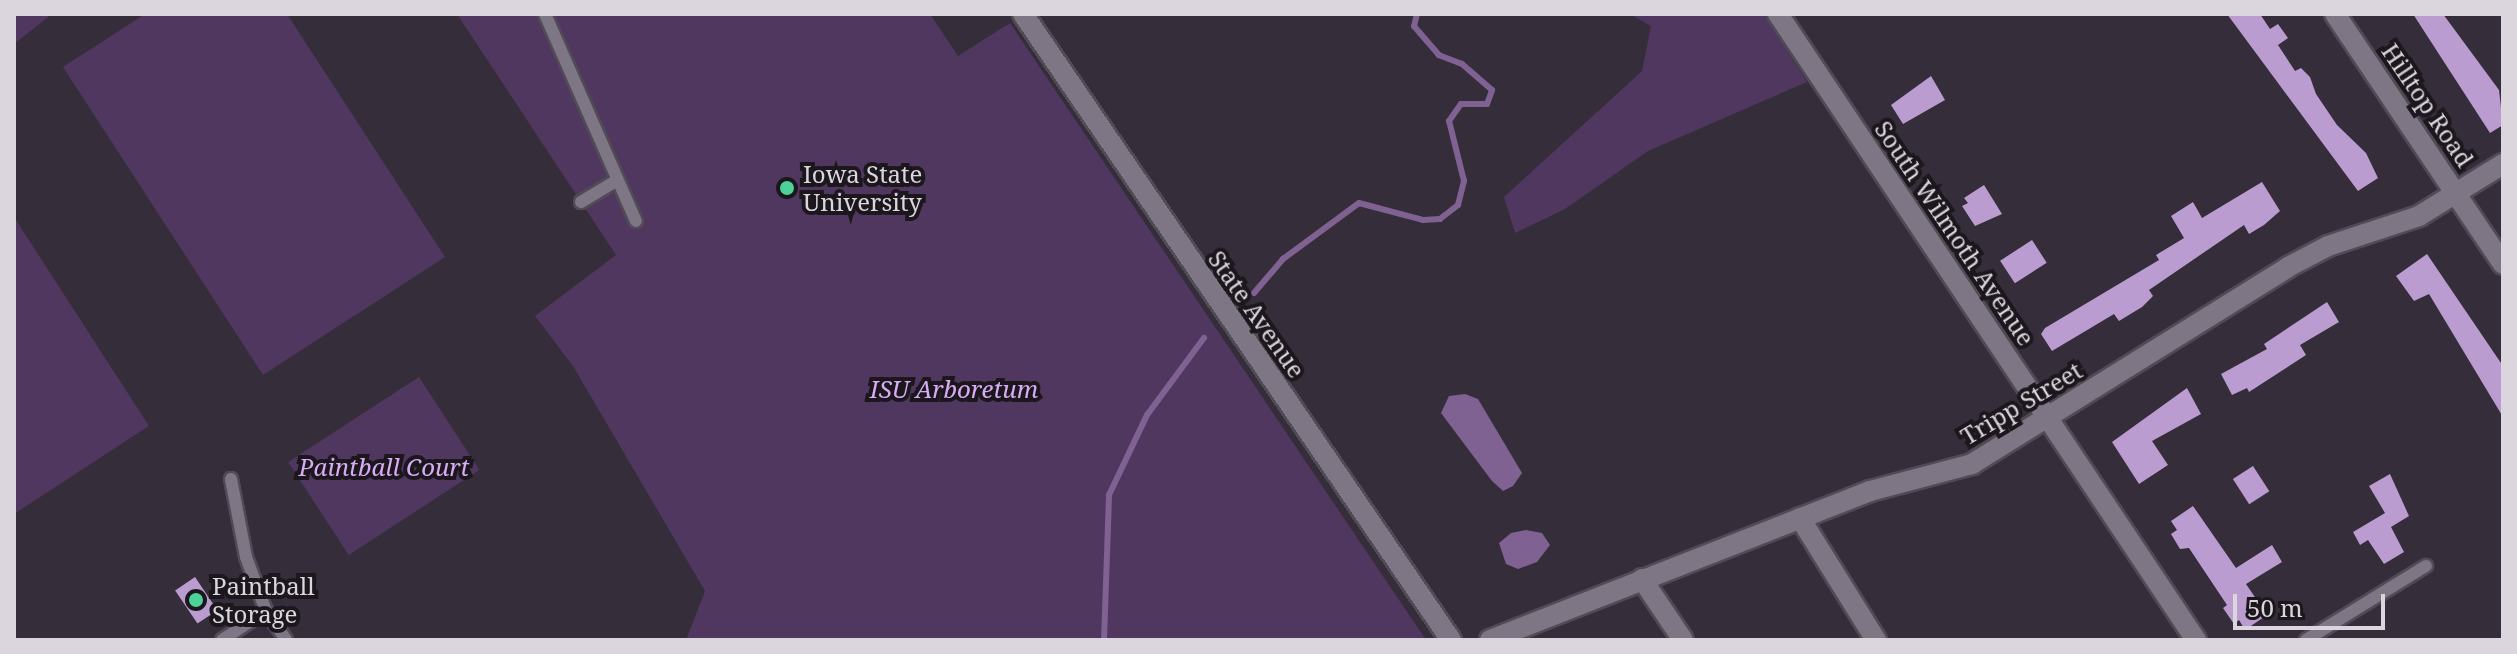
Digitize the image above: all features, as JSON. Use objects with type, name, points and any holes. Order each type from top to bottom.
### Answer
[{"type":"street","name":"State Avenue","points":[[1023,14],[1451,640]]},
{"type":"street","name":"South Wilmoth Avenue","points":[[1778,14],[2196,640]]},
{"type":"street","name":"Hilltop Road","points":[[2335,14],[2503,264]]},
{"type":"street","name":"Tripp Street","points":[[1490,640],[1870,491],[1972,464],[2049,419],[2288,267],[2328,246],[2419,216],[2503,164]]},
{"type":"street","points":[[1800,518],[1876,640]]},
{"type":"street","points":[[1642,579],[1683,640]]},
{"type":"lane","points":[[545,14],[636,221]]},
{"type":"lane","points":[[581,202],[616,181]]},
{"type":"lane","points":[[231,479],[246,557],[266,611],[286,640]]},
{"type":"lane","points":[[2306,640],[2426,566]]},
{"type":"lane","points":[[222,640],[266,611]]},
{"type":"green space","points":[[14,14],[52,14],[14,44]]},
{"type":"green space","points":[[145,14],[287,14],[445,257],[263,375],[63,67]]},
{"type":"green space","name":"ISU Arboretum","points":[[457,14],[930,14],[958,56],[1010,23],[1426,640],[686,640],[705,591],[573,366],[535,316],[616,255]]},
{"type":"green space","points":[[1630,14],[1764,14],[1807,82],[1648,151],[1565,209],[1515,233],[1504,197],[1642,71],[1651,26]]},
{"type":"green space","points":[[14,217],[149,426],[14,514]]},
{"type":"green space","name":"Paintball Court","points":[[419,377],[479,470],[349,555],[288,462]]},
{"type":"shaded area","points":[[1465,394],[1478,399],[1522,473],[1513,486],[1503,491],[1441,413],[1449,396]]},
{"type":"shaded area","points":[[1526,530],[1542,533],[1550,545],[1537,562],[1518,569],[1506,564],[1499,543],[1511,533]]},
{"type":"building","points":[[2227,14],[2260,14],[2270,29],[2278,24],[2288,38],[2278,45],[2295,71],[2301,68],[2310,77],[2316,94],[2337,125],[2366,153],[2378,178],[2358,191]]},
{"type":"building","points":[[2413,14],[2443,14],[2499,90],[2503,125],[2490,133]]},
{"type":"building","points":[[1931,76],[1945,100],[1903,124],[1891,105]]},
{"type":"building","points":[[2262,182],[2280,211],[2264,225],[2249,234],[2244,225],[2149,290],[2153,296],[2142,307],[2119,321],[2114,314],[2052,351],[2041,334],[2045,328],[2159,260],[2156,255],[2184,238],[2171,216],[2193,202],[2202,218]]},
{"type":"building","points":[[1984,185],[2002,214],[1975,226],[1962,206],[1968,203],[1964,198]]},
{"type":"building","points":[[2032,240],[2047,263],[2015,283],[2000,261]]},
{"type":"building","points":[[2427,254],[2503,366],[2503,417],[2429,294],[2414,301],[2396,276]]},
{"type":"building","points":[[2327,302],[2339,322],[2300,345],[2306,355],[2249,392],[2247,388],[2232,395],[2221,374],[2267,349],[2264,344]]},
{"type":"building","points":[[2187,388],[2201,414],[2152,441],[2168,465],[2139,484],[2112,442]]},
{"type":"building","points":[[2253,466],[2269,491],[2249,504],[2233,479]]},
{"type":"building","points":[[2390,474],[2409,516],[2391,527],[2404,552],[2384,564],[2368,540],[2360,545],[2353,532],[2385,513],[2369,486]]},
{"type":"building","points":[[2193,506],[2236,568],[2272,545],[2282,562],[2246,584],[2267,615],[2245,630],[2239,620],[2234,624],[2223,608],[2227,605],[2189,548],[2180,549],[2171,534],[2177,530],[2171,521]]},
{"type":"building","name":"Paintball Storage","points":[[195,577],[217,610],[197,624],[175,590]]},
{"type":"waterway","points":[[1254,293],[1283,259],[1359,203],[1423,220],[1440,219],[1458,205],[1464,181],[1449,121],[1461,104],[1487,104],[1492,90],[1462,64],[1439,55],[1414,26],[1417,14]]},
{"type":"waterway","points":[[1104,640],[1109,495],[1147,415],[1204,338]]},
{"type":"place","name":"Iowa State University","points":[[787,188]]},
{"type":"place","name":"Paintball Storage","points":[[196,600]]}]
